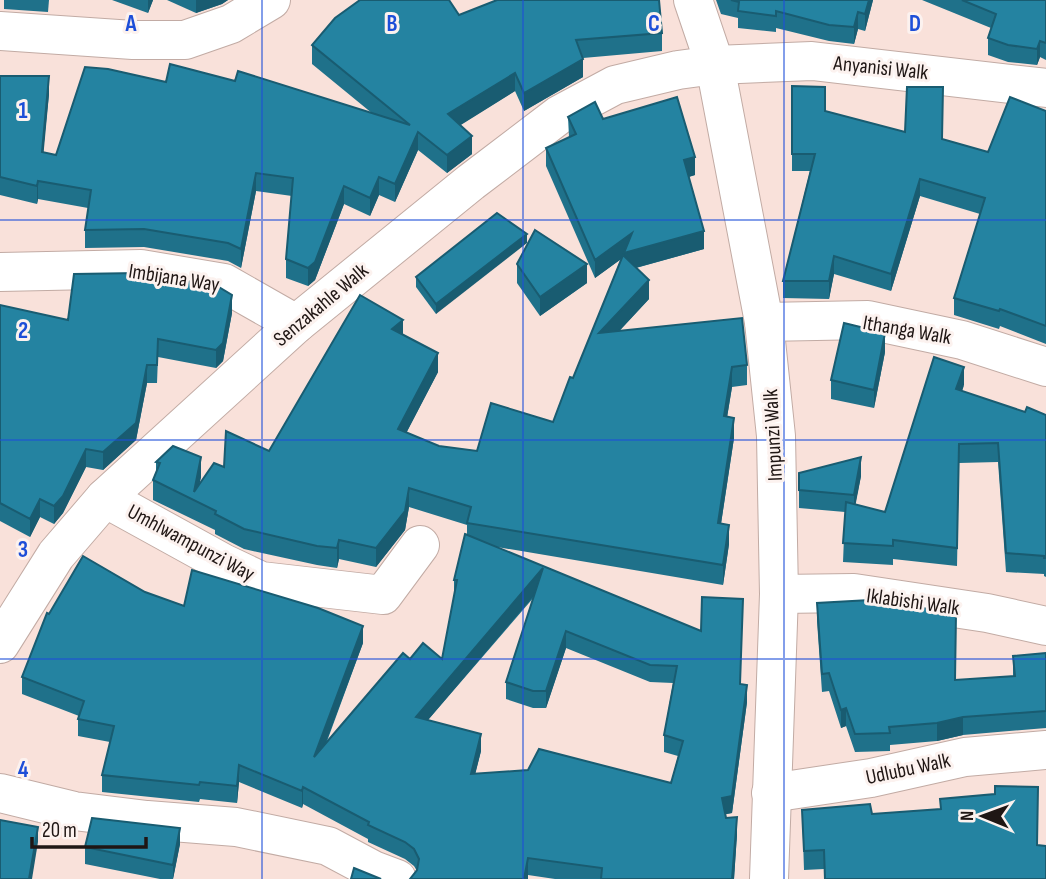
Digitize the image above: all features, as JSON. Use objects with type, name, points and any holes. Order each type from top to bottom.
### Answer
[{"type":"street","points":[[0,31],[133,40],[185,40],[231,24],[271,0]]},
{"type":"street","name":"Impunzi Walk","points":[[692,0],[715,65],[764,322],[776,436],[779,594],[769,879]]},
{"type":"street","name":"Anyanisi Walk","points":[[715,65],[812,61],[1046,88]]},
{"type":"street","name":"Senzakahle Walk","points":[[0,644],[56,555],[105,498],[296,324],[471,181],[559,116],[615,85],[678,70],[715,65]]},
{"type":"street","name":"Imbijana Way","points":[[0,272],[141,269],[224,283],[296,324]]},
{"type":"street","name":"Ithanga Walk","points":[[764,322],[868,320],[962,340],[1046,367]]},
{"type":"street","name":"Umhlwampunzi Way","points":[[105,498],[261,581],[383,596],[420,545]]},
{"type":"street","name":"Iklabishi Walk","points":[[779,594],[854,593],[987,613],[1046,626]]},
{"type":"street","name":"Udlubu Walk","points":[[771,793],[871,778],[965,757],[1046,750]]},
{"type":"street","points":[[0,793],[74,811],[236,827],[328,846],[373,870],[397,879]]},
{"type":"building","points":[[360,0],[449,0],[459,15],[497,0],[659,0],[662,33],[576,40],[583,59],[524,93],[515,73],[448,114],[472,136],[447,155],[418,132],[395,184],[379,177],[370,198],[344,186],[315,262],[308,268],[286,259],[293,178],[256,173],[241,249],[228,243],[144,229],[85,230],[91,190],[38,181],[37,186],[0,177],[0,76],[49,76],[42,152],[56,155],[85,67],[108,69],[166,82],[170,64],[235,81],[238,71],[410,125],[312,45],[335,18]]},
{"type":"building","points":[[731,0],[869,0],[865,14],[858,12],[854,27],[829,25],[776,11],[776,16],[738,11],[739,2]]},
{"type":"building","points":[[962,0],[1046,0],[1046,43],[1040,41],[1037,49],[1008,45],[988,38],[996,14]]},
{"type":"building","points":[[792,86],[825,87],[825,111],[905,132],[907,87],[943,87],[942,139],[988,152],[1010,97],[1046,111],[1046,326],[1000,309],[999,311],[954,298],[985,198],[920,179],[891,274],[834,256],[829,281],[783,281],[815,154],[792,154]]},
{"type":"building","points":[[677,97],[695,157],[684,160],[704,231],[624,253],[632,233],[595,260],[546,148],[576,134],[568,117],[595,102],[603,119]]},
{"type":"building","points":[[497,213],[527,234],[436,304],[416,277]]},
{"type":"building","points":[[535,230],[587,264],[540,297],[517,264]]},
{"type":"building","points":[[623,255],[649,280],[599,333],[742,318],[747,365],[732,367],[724,416],[734,418],[718,523],[729,525],[723,565],[467,523],[471,507],[409,488],[405,511],[376,548],[339,540],[337,548],[317,546],[244,529],[215,514],[216,511],[153,480],[160,463],[156,462],[173,446],[201,457],[194,492],[214,463],[224,467],[226,431],[269,451],[360,295],[403,320],[392,329],[438,353],[398,429],[439,446],[477,451],[491,403],[553,422]]},
{"type":"building","points":[[139,273],[217,286],[232,295],[223,343],[216,350],[158,339],[157,365],[147,365],[136,423],[103,452],[86,449],[63,496],[54,506],[40,499],[30,519],[0,503],[0,305],[68,320],[74,274]]},
{"type":"building","points":[[844,323],[885,333],[874,390],[831,380]]},
{"type":"building","points":[[934,357],[964,367],[956,389],[1025,412],[1027,407],[1046,415],[1046,558],[1006,553],[998,443],[959,444],[957,548],[893,540],[893,546],[843,543],[846,502],[885,512]]},
{"type":"building","points":[[861,457],[854,495],[799,490],[799,473]]},
{"type":"building","points":[[465,534],[701,631],[702,597],[743,599],[740,684],[747,685],[732,796],[722,798],[726,818],[737,817],[732,879],[601,879],[602,868],[528,858],[524,879],[410,879],[417,870],[419,859],[414,849],[405,842],[368,825],[369,822],[303,787],[302,791],[239,765],[237,786],[102,775],[114,726],[78,719],[84,701],[22,677],[47,613],[49,614],[83,556],[145,592],[184,606],[192,570],[318,608],[363,626],[314,757],[403,653],[410,659],[423,643],[442,659],[457,580],[454,580]],"holes":[[[543,568],[506,682],[533,691],[546,691],[566,631],[650,665],[677,666],[664,735],[683,741],[671,783],[539,749],[528,770],[471,774],[481,734],[416,717]]]},
{"type":"building","points":[[870,600],[956,613],[955,680],[1015,676],[1013,656],[1046,653],[1046,711],[963,717],[937,723],[889,727],[890,733],[855,734],[846,708],[841,710],[829,673],[822,674],[817,603]]},
{"type":"building","points":[[995,786],[1038,787],[1037,845],[1046,846],[1046,879],[825,879],[824,850],[804,851],[802,810],[870,804],[872,814],[941,809],[940,799],[995,794]]},
{"type":"building","points":[[92,818],[180,828],[173,865],[85,847]]},
{"type":"building","points":[[0,820],[38,827],[29,879],[0,879]]},
{"type":"building","points":[[354,868],[381,879],[351,879]]}]
